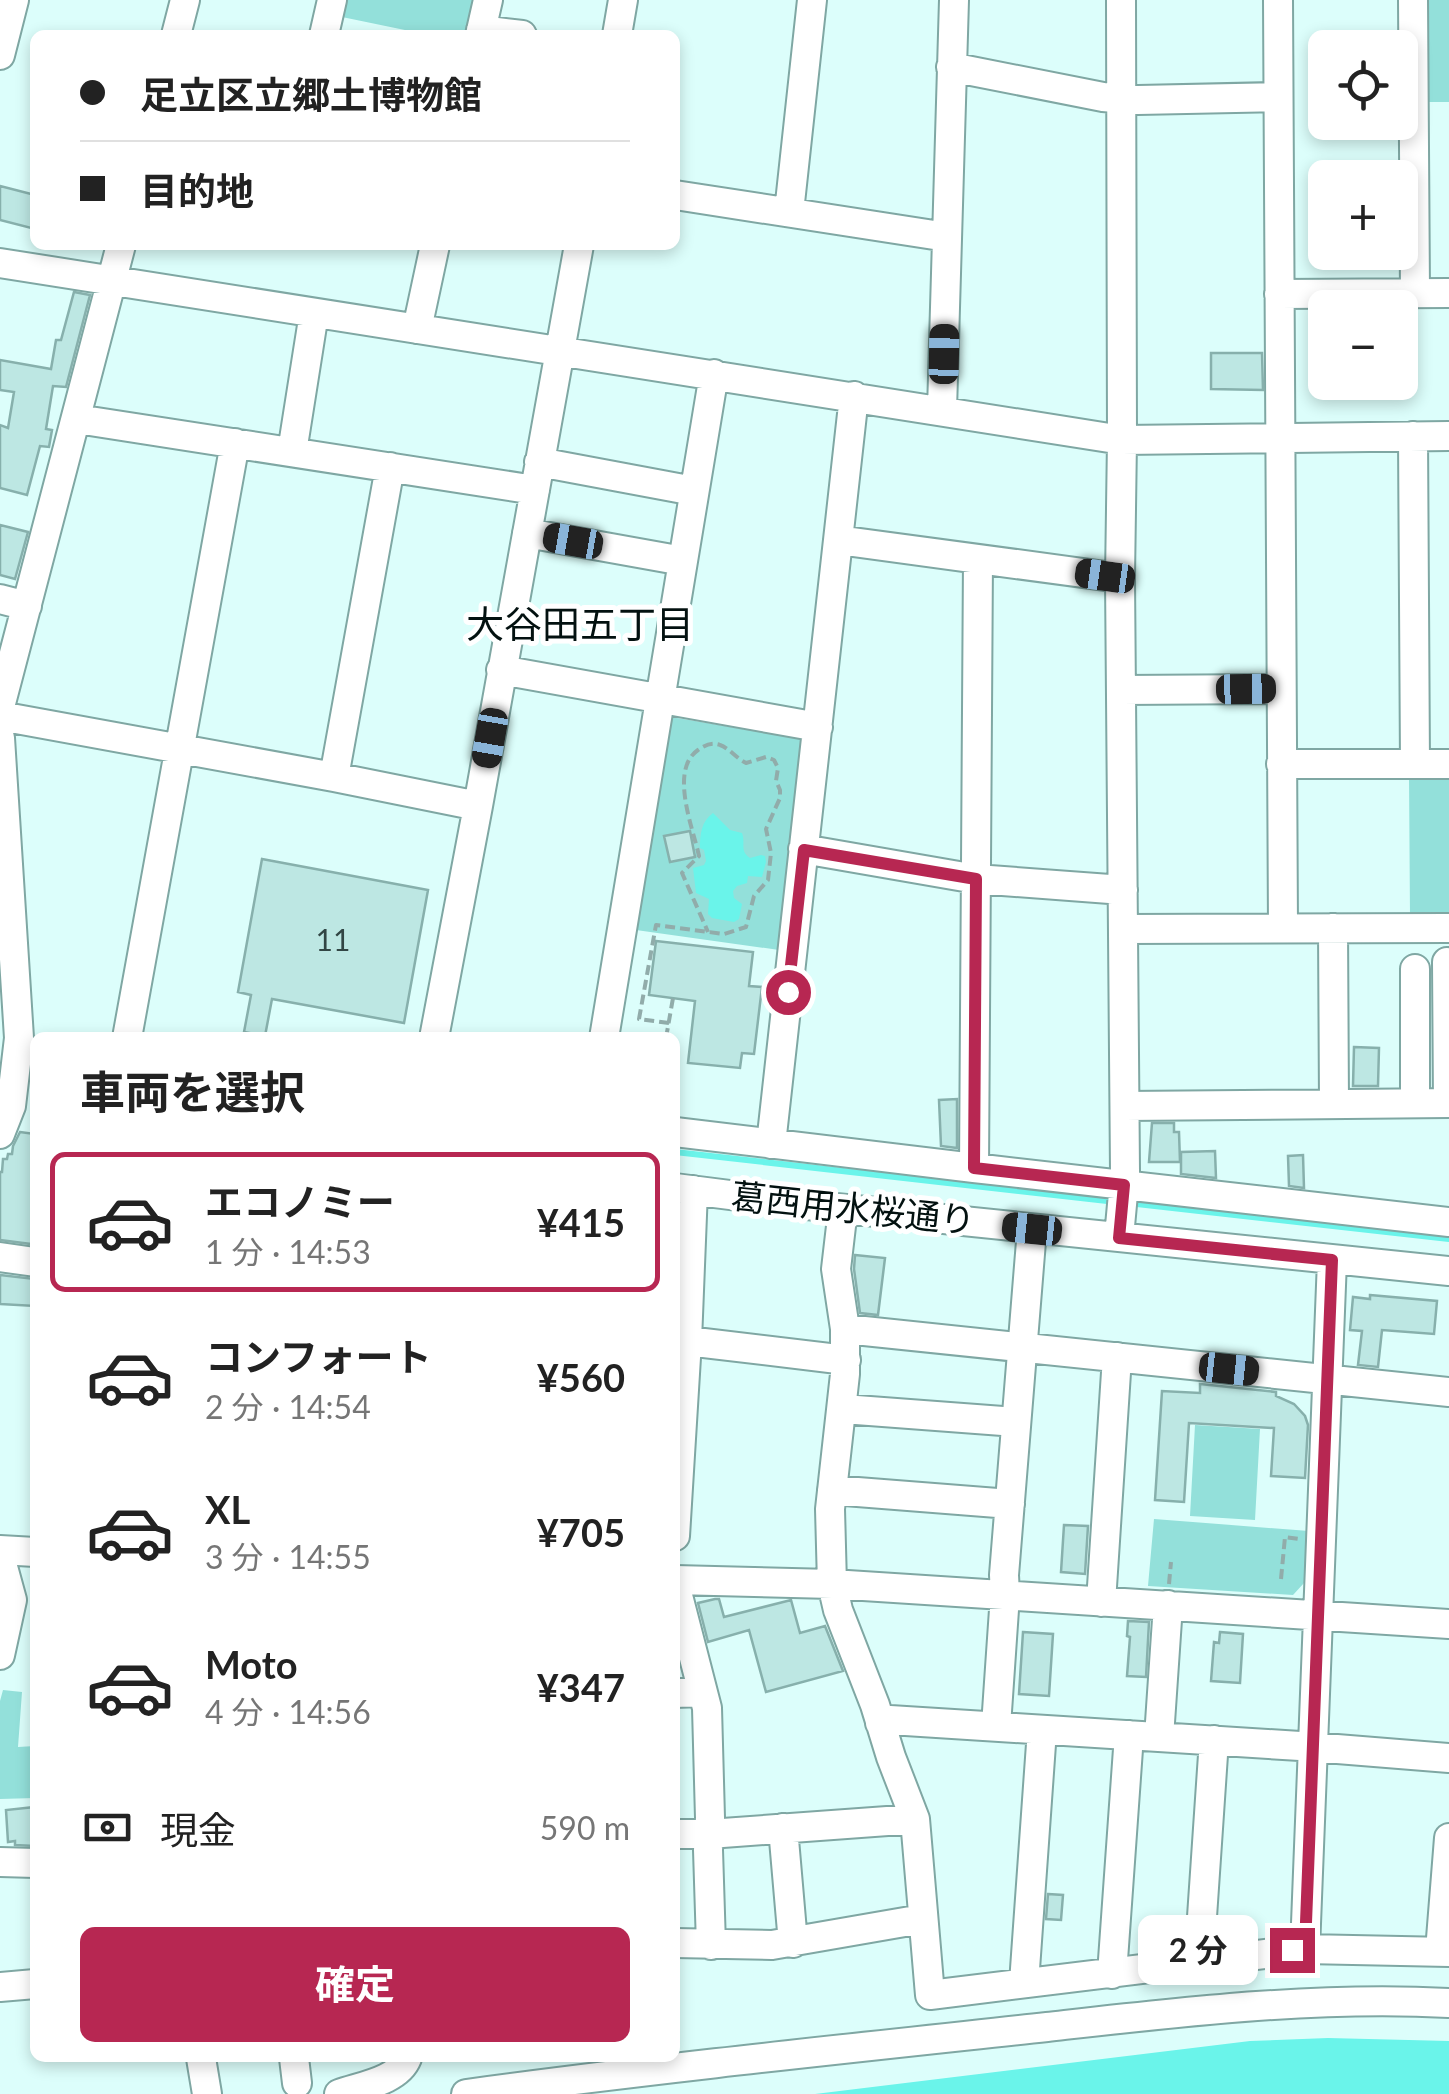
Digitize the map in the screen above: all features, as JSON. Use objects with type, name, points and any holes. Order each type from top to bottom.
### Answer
[{"type":"street","points":[[0,54],[14,0]]},
{"type":"street","points":[[177,30],[185,0]]},
{"type":"street","points":[[325,30],[332,0]]},
{"type":"street","points":[[481,30],[488,0]]},
{"type":"street","points":[[618,30],[624,0]]},
{"type":"street","points":[[788,212],[812,0]]},
{"type":"street","points":[[942,410],[954,0]]},
{"type":"street","points":[[1121,0],[1120,578],[1125,1106],[1122,1207]]},
{"type":"street","points":[[1278,0],[1282,928]]},
{"type":"street","points":[[1412,0],[1415,290]]},
{"type":"street","points":[[952,67],[1103,97],[1278,98]]},
{"type":"street","points":[[680,196],[947,237]]},
{"type":"street","points":[[0,707],[14,602],[78,419],[121,250]]},
{"type":"street","points":[[416,329],[434,250]]},
{"type":"street","points":[[435,1032],[578,250]]},
{"type":"street","points":[[0,263],[1122,440],[1449,436]]},
{"type":"street","points":[[1418,293],[1449,292]]},
{"type":"street","points":[[1279,294],[1308,294]]},
{"type":"street","points":[[292,452],[314,313]]},
{"type":"street","points":[[605,1032],[714,374]]},
{"type":"street","points":[[771,1144],[854,396]]},
{"type":"street","points":[[78,419],[390,467],[694,491]]},
{"type":"street","points":[[1413,436],[1415,764]]},
{"type":"street","points":[[128,1032],[235,443]]},
{"type":"street","points":[[334,776],[390,467]]},
{"type":"street","points":[[527,533],[683,561]]},
{"type":"street","points":[[838,540],[1120,578]]},
{"type":"street","points":[[974,1168],[978,559]]},
{"type":"street","points":[[502,670],[818,727]]},
{"type":"street","points":[[1122,690],[1281,688]]},
{"type":"street","points":[[0,716],[478,806]]},
{"type":"street","points":[[0,738],[4,863],[18,1001],[16,1079],[0,1134]]},
{"type":"street","points":[[1281,764],[1449,764]]},
{"type":"street","points":[[804,850],[976,879],[1123,890]]},
{"type":"street","points":[[1333,928],[1334,1103]]},
{"type":"street","points":[[1124,929],[1449,928]]},
{"type":"street","points":[[1125,1106],[1449,1103],[1447,962]]},
{"type":"street","points":[[1415,969],[1415,1103]]},
{"type":"street","points":[[680,1133],[974,1168],[1122,1207],[1449,1222]]},
{"type":"street","points":[[680,1423],[687,1340],[684,1189]]},
{"type":"street","name":"葛西用水桜通り","points":[[684,1189],[1032,1229],[1122,1207],[1205,1259],[1332,1260],[1449,1272]]},
{"type":"street","points":[[844,1208],[836,1269],[846,1360],[829,1532],[832,1584],[838,1610],[915,1819],[930,1995],[1305,1948],[1444,1952],[1449,1838]]},
{"type":"street","points":[[996,1726],[1032,1229]]},
{"type":"street","points":[[0,1257],[30,1261]]},
{"type":"street","points":[[1305,1948],[1332,1260]]},
{"type":"street","points":[[845,1329],[1117,1357],[1193,1360],[1328,1380],[1449,1392]]},
{"type":"street","points":[[687,1340],[846,1360]]},
{"type":"street","points":[[1101,1602],[1117,1357]]},
{"type":"street","points":[[843,1409],[1016,1422]]},
{"type":"street","points":[[832,1490],[1010,1504]]},
{"type":"street","points":[[0,1655],[12,1600],[0,1553],[30,1552]]},
{"type":"street","points":[[680,1582],[832,1584],[1101,1602],[1168,1600],[1449,1624]]},
{"type":"street","points":[[1159,1737],[1168,1600]]},
{"type":"street","points":[[680,1621],[689,1692],[707,1708],[712,1945]]},
{"type":"street","points":[[880,1723],[890,1720],[996,1726],[1449,1758]]},
{"type":"street","points":[[1024,1984],[1042,1730]]},
{"type":"street","points":[[1112,1974],[1129,1735]]},
{"type":"street","points":[[1199,1962],[1214,1740]]},
{"type":"street","points":[[680,1834],[915,1819]]},
{"type":"street","points":[[784,1828],[793,1943]]},
{"type":"street","points":[[0,1862],[30,1862]]},
{"type":"street","points":[[680,1943],[793,1943],[922,1919]]},
{"type":"street","points":[[0,1987],[30,1984]]},
{"type":"street","points":[[466,2094],[1220,2008],[1355,2000],[1449,2002]]},
{"type":"street","points":[[202,2062],[207,2094]]},
{"type":"street","points":[[339,2094],[394,2075],[406,2062]]},
{"type":"path","points":[[669,1023],[639,1019],[656,925],[708,932],[724,934],[746,927],[754,896],[768,880],[771,852],[766,829],[780,798],[778,768],[774,760],[766,757],[746,763],[716,743],[692,754],[685,771],[684,792],[699,856],[682,873],[708,932]]},
{"type":"path","points":[[667,1032],[672,998]]},
{"type":"path","points":[[1282,1579],[1285,1538],[1308,1540]]},
{"type":"path","points":[[1168,1600],[1171,1562]]},
{"type":"shaded area","points":[[346,0],[477,0],[471,30],[405,30],[342,17]]},
{"type":"shaded area","points":[[1424,0],[1449,0],[1449,102],[1424,102]]},
{"type":"shaded area","points":[[671,717],[803,739],[779,950],[636,930]]},
{"type":"shaded area","points":[[1409,776],[1449,776],[1449,917],[1410,917]]},
{"type":"shaded area","points":[[713,813],[730,830],[742,833],[744,850],[750,858],[765,856],[762,877],[748,876],[747,883],[733,891],[734,898],[742,904],[739,919],[734,922],[712,918],[708,914],[709,899],[696,893],[693,868],[706,861],[700,848],[701,833]]},
{"type":"shaded area","points":[[1195,1425],[1260,1429],[1255,1520],[1190,1516]]},
{"type":"shaded area","points":[[1154,1519],[1309,1531],[1304,1583],[1293,1595],[1148,1586]]},
{"type":"shaded area","points":[[3,1690],[22,1692],[18,1747],[30,1746],[30,1798],[0,1799]]},
{"type":"shaded area","points":[[1250,2041],[1449,2041],[1449,2094],[815,2094]]},
{"type":"building","points":[[0,186],[30,194],[30,228],[0,220]]},
{"type":"building","points":[[74,292],[90,295],[66,387],[53,386],[46,429],[52,430],[49,447],[40,446],[27,495],[0,488],[0,425],[8,428],[14,392],[0,390],[0,360],[51,369],[56,340],[61,340]]},
{"type":"building","points":[[1211,353],[1262,353],[1263,390],[1211,389]]},
{"type":"building","points":[[0,525],[28,532],[15,579],[0,575]]},
{"type":"building","points":[[690,831],[695,857],[670,862],[664,836]]},
{"type":"building","points":[[262,859],[428,890],[404,1023],[272,999],[266,1032],[244,1032],[251,995],[238,992]]},
{"type":"building","points":[[656,941],[753,952],[749,986],[762,987],[754,1054],[742,1053],[740,1068],[688,1063],[695,1001],[649,995]]},
{"type":"building","points":[[1354,1047],[1379,1048],[1378,1086],[1353,1086]]},
{"type":"building","points":[[957,1099],[957,1148],[941,1146],[939,1100]]},
{"type":"building","points":[[1152,1123],[1174,1123],[1174,1132],[1179,1132],[1180,1162],[1149,1162]]},
{"type":"building","points":[[20,1132],[30,1133],[30,1244],[0,1240],[0,1172],[3,1159],[12,1154]]},
{"type":"building","points":[[1215,1151],[1216,1178],[1181,1174],[1181,1152]]},
{"type":"building","points":[[1303,1155],[1304,1188],[1289,1186],[1288,1156]]},
{"type":"building","points":[[855,1255],[885,1258],[878,1315],[860,1313]]},
{"type":"building","points":[[0,1275],[30,1278],[30,1306],[0,1304]]},
{"type":"building","points":[[1370,1295],[1437,1301],[1434,1334],[1382,1330],[1378,1367],[1358,1365],[1362,1331],[1350,1330],[1353,1297],[1370,1299]]},
{"type":"building","points":[[1200,1384],[1276,1392],[1276,1396],[1294,1404],[1308,1425],[1305,1478],[1271,1476],[1274,1428],[1189,1423],[1184,1502],[1155,1500],[1162,1391],[1200,1393]]},
{"type":"building","points":[[1064,1525],[1088,1526],[1085,1574],[1061,1572]]},
{"type":"building","points":[[719,1599],[724,1617],[791,1600],[800,1633],[825,1626],[843,1671],[766,1692],[749,1630],[708,1642],[698,1603]]},
{"type":"building","points":[[1128,1621],[1149,1622],[1146,1677],[1127,1676]]},
{"type":"building","points":[[1023,1632],[1053,1634],[1049,1696],[1019,1694]]},
{"type":"building","points":[[1220,1632],[1243,1634],[1240,1683],[1211,1681],[1214,1642],[1219,1643]]},
{"type":"building","points":[[30,1808],[30,1846],[8,1842],[6,1810]]},
{"type":"building","points":[[1048,1894],[1063,1895],[1061,1920],[1046,1919]]},
{"type":"waterway","points":[[21,1077],[30,1078]]},
{"type":"waterway","points":[[680,1153],[1116,1202]]},
{"type":"waterway","points":[[1128,1203],[1449,1239]]},
{"type":"district","name":"大谷田五丁目","points":[[580,625]]},
{"type":"route","points":[[788,992],[804,850],[976,879],[974,1168],[1124,1185],[1119,1238],[1332,1260],[1305,1948],[1292,1950]]}]
